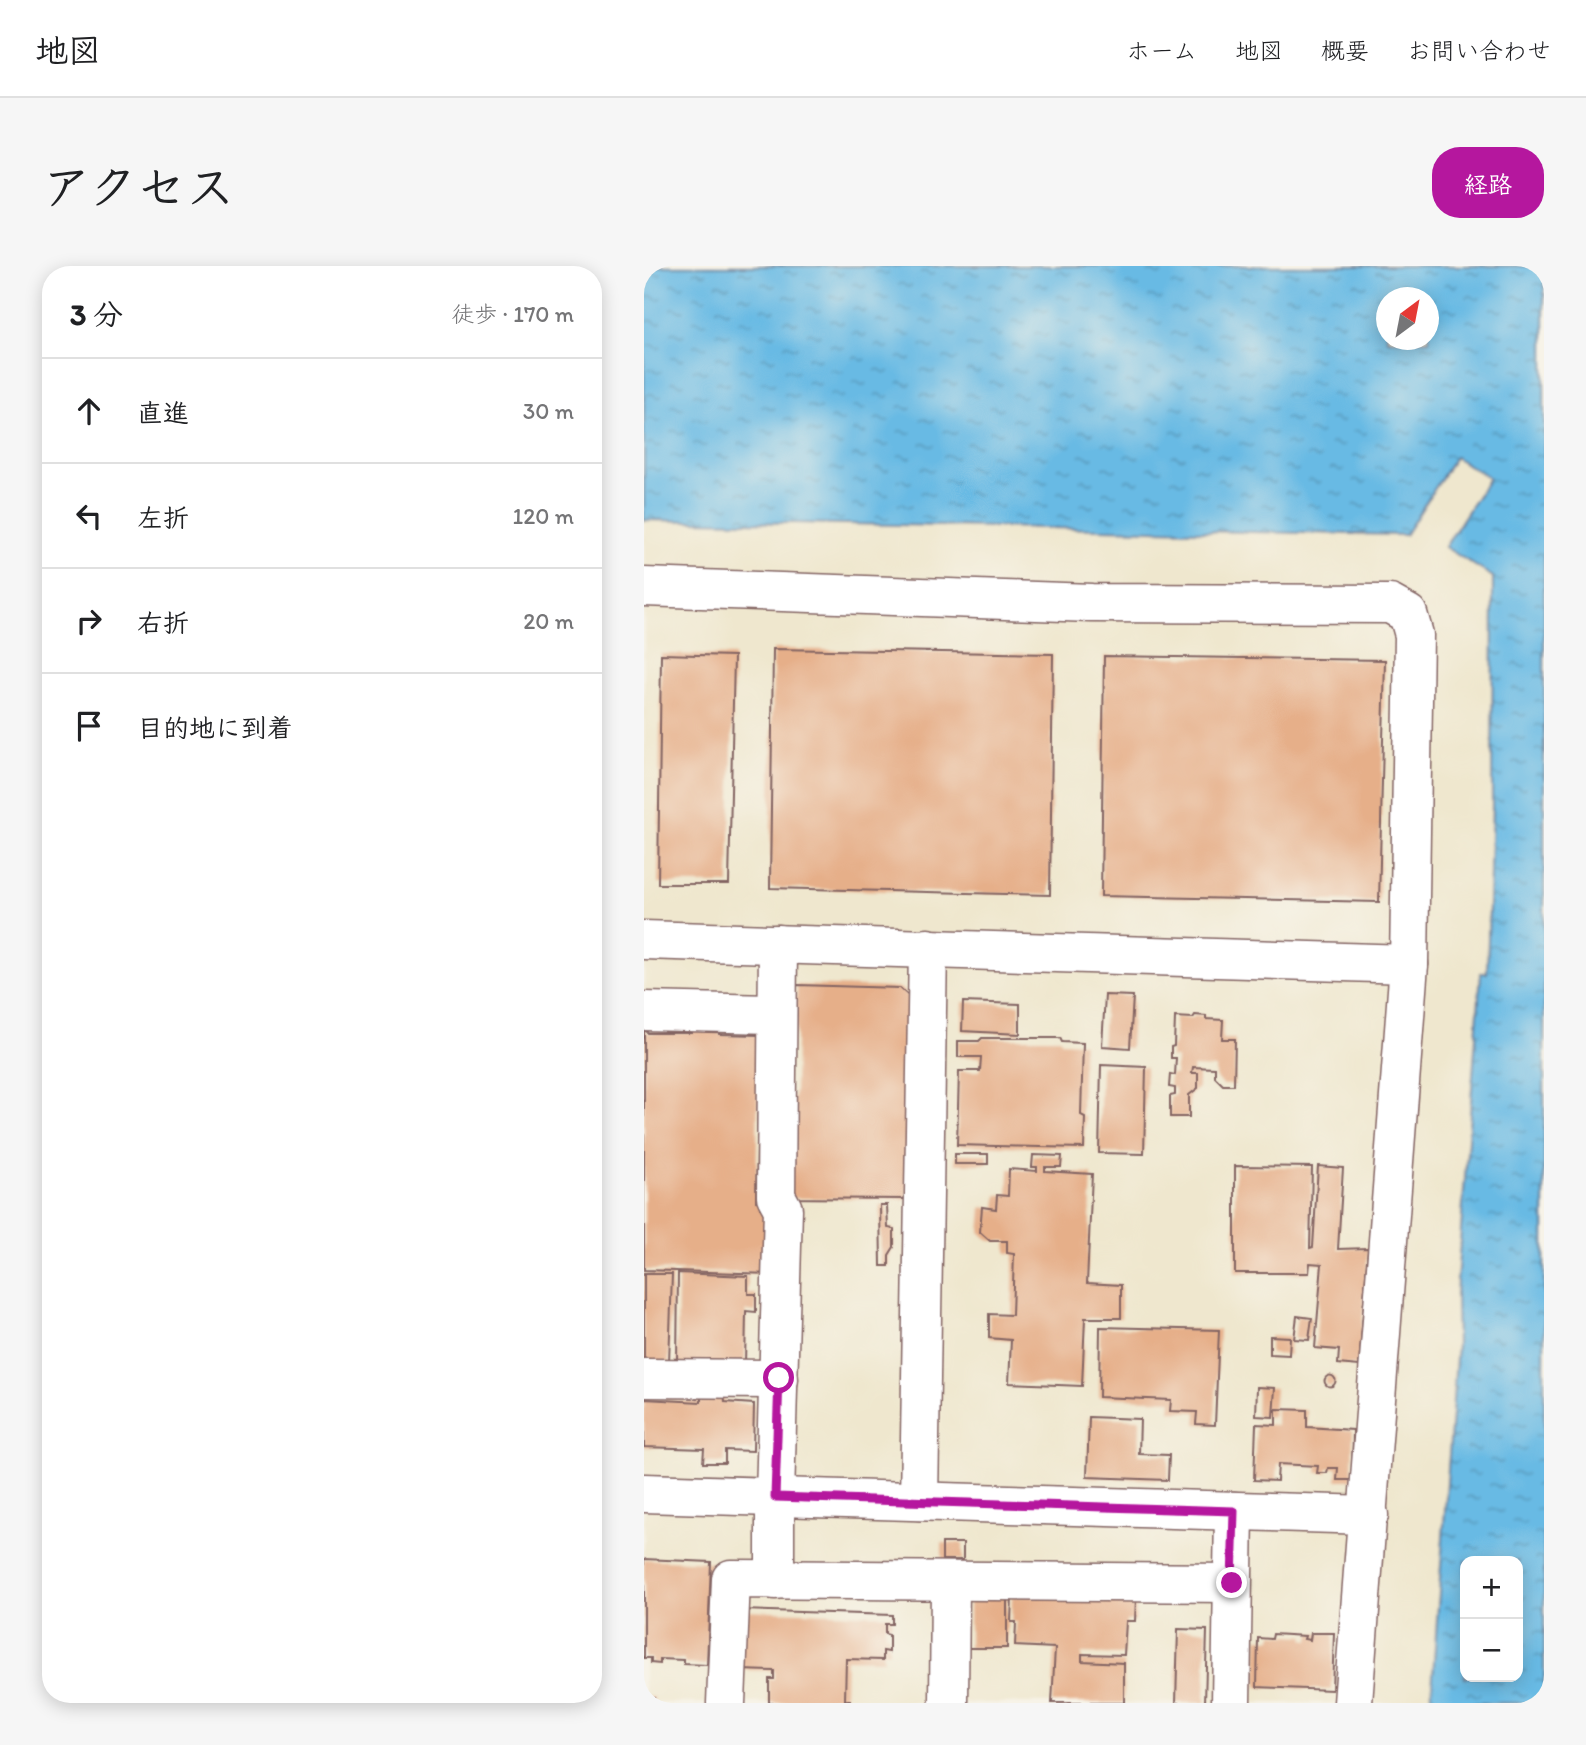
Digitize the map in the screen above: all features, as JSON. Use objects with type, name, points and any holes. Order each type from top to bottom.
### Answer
[{"type":"street","points":[[644,587],[1092,603],[1390,604],[1408,614],[1415,635],[1409,964],[1353,1703]]},
{"type":"street","points":[[644,940],[1409,964]]},
{"type":"street","points":[[775,1580],[783,1209],[776,1196],[778,944]]},
{"type":"street","points":[[919,1501],[928,948]]},
{"type":"street","points":[[644,1012],[777,1014]]},
{"type":"street","points":[[644,1378],[779,1378]]},
{"type":"street","points":[[644,1493],[1369,1515]]},
{"type":"street","points":[[1231,1703],[1234,1511]]},
{"type":"street","points":[[726,1703],[731,1580],[1232,1583]]},
{"type":"street","points":[[949,1703],[950,1581]]},
{"type":"water","points":[[644,266],[1544,266],[1544,1703],[1431,1703],[1457,1345],[1456,1294],[1481,973],[1487,973],[1492,806],[1493,577],[1445,547],[1489,478],[1455,457],[1405,535],[644,520]]},
{"type":"building","points":[[773,649],[1053,654],[1050,895],[770,888]]},
{"type":"building","points":[[661,654],[734,656],[729,884],[658,884]]},
{"type":"building","points":[[1104,656],[1385,660],[1379,902],[1101,896]]},
{"type":"building","points":[[797,985],[900,988],[915,1002],[907,1199],[779,1198],[795,1090]]},
{"type":"building","points":[[1105,995],[1133,996],[1130,1048],[1102,1046]]},
{"type":"building","points":[[963,1002],[1020,1004],[1020,1034],[962,1031]]},
{"type":"building","points":[[1195,1015],[1223,1020],[1222,1039],[1235,1039],[1234,1085],[1223,1085],[1215,1077],[1215,1068],[1193,1067],[1192,1073],[1198,1073],[1198,1088],[1189,1095],[1189,1117],[1170,1117],[1170,1096],[1175,1095],[1175,1088],[1169,1087],[1170,1074],[1175,1075],[1176,1058],[1171,1058],[1171,1047],[1174,1046],[1175,1017],[1193,1018]]},
{"type":"building","points":[[691,1023],[718,1023],[719,1034],[759,1035],[756,1201],[773,1203],[772,1274],[644,1270],[644,1029],[648,1033],[691,1033]]},
{"type":"building","points":[[982,1038],[1060,1038],[1062,1042],[1083,1043],[1081,1115],[1085,1117],[1084,1148],[957,1145],[959,1071],[980,1071],[981,1057],[958,1057],[958,1041],[979,1041]]},
{"type":"building","points":[[1101,1065],[1146,1067],[1144,1154],[1099,1153]]},
{"type":"building","points":[[955,1154],[988,1154],[988,1164],[955,1164]]},
{"type":"building","points":[[1033,1155],[1062,1156],[1061,1167],[1045,1167],[1045,1171],[1092,1174],[1087,1283],[1121,1285],[1121,1318],[1085,1318],[1082,1386],[1009,1383],[1011,1340],[989,1338],[989,1314],[1012,1315],[1014,1254],[1007,1253],[1007,1241],[990,1241],[980,1232],[982,1207],[996,1209],[997,1195],[1008,1196],[1009,1169],[1037,1171],[1037,1167],[1032,1167]]},
{"type":"building","points":[[1235,1166],[1312,1167],[1310,1248],[1313,1247],[1318,1166],[1343,1168],[1338,1249],[1368,1248],[1359,1366],[1338,1364],[1339,1350],[1315,1348],[1322,1264],[1310,1263],[1309,1273],[1235,1273]]},
{"type":"building","points":[[880,1205],[887,1205],[888,1228],[894,1229],[894,1247],[889,1255],[889,1266],[881,1266]]},
{"type":"building","points":[[678,1273],[748,1276],[748,1294],[756,1294],[756,1312],[746,1311],[745,1366],[677,1364]]},
{"type":"building","points":[[644,1274],[672,1274],[669,1363],[644,1362]]},
{"type":"building","points":[[1297,1316],[1312,1318],[1309,1340],[1294,1339]]},
{"type":"building","points":[[1100,1327],[1219,1330],[1215,1425],[1196,1424],[1197,1412],[1170,1411],[1171,1400],[1099,1397]]},
{"type":"building","points":[[1270,1336],[1290,1337],[1289,1355],[1270,1354]]},
{"type":"building","points":[[1330,1375],[1336,1381],[1330,1387],[1324,1381]]},
{"type":"building","points":[[1257,1387],[1275,1388],[1273,1417],[1256,1416]]},
{"type":"building","points":[[701,1389],[724,1390],[725,1402],[754,1404],[753,1451],[725,1450],[725,1463],[703,1463],[704,1449],[644,1447],[644,1399],[701,1402]]},
{"type":"building","points":[[1276,1409],[1307,1410],[1307,1427],[1353,1430],[1352,1480],[1337,1480],[1338,1468],[1328,1468],[1327,1473],[1317,1473],[1318,1466],[1278,1464],[1277,1481],[1254,1480],[1256,1424],[1276,1425]]},
{"type":"building","points":[[1089,1417],[1140,1419],[1139,1454],[1169,1455],[1168,1480],[1087,1477]]},
{"type":"building","points":[[942,1543],[963,1543],[963,1560],[942,1560]]},
{"type":"building","points":[[644,1559],[711,1562],[707,1665],[660,1659],[660,1664],[651,1663],[651,1658],[644,1658]]},
{"type":"building","points":[[969,1588],[1007,1588],[1007,1648],[969,1648]]},
{"type":"building","points":[[1012,1596],[1136,1598],[1135,1621],[1126,1621],[1124,1655],[1082,1654],[1082,1661],[1124,1663],[1124,1703],[1052,1703],[1055,1648],[1015,1646],[1016,1622],[1011,1622]]},
{"type":"building","points":[[742,1610],[892,1615],[892,1624],[885,1624],[885,1634],[889,1635],[889,1652],[883,1651],[883,1660],[846,1659],[845,1700],[850,1700],[850,1703],[769,1703],[769,1679],[774,1679],[774,1671],[741,1670]]},
{"type":"building","points":[[1178,1629],[1207,1630],[1205,1703],[1176,1703]]},
{"type":"building","points":[[1311,1633],[1334,1633],[1332,1690],[1257,1687],[1258,1638],[1272,1639],[1273,1634],[1305,1636],[1304,1639],[1310,1640]]},
{"type":"building","points":[[644,1697],[654,1697],[654,1703],[644,1703]]},
{"type":"route","points":[[779,1378],[775,1497],[1234,1511],[1232,1583]]}]
